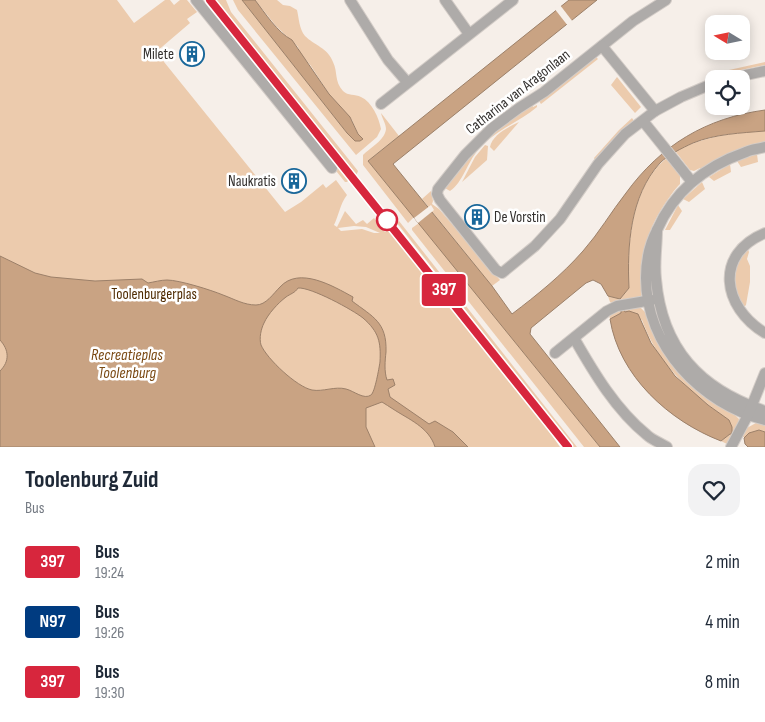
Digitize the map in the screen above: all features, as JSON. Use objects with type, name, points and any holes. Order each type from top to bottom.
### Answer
[{"type":"street","points":[[196,0],[332,168]]},
{"type":"street","points":[[350,0],[388,60],[407,82]]},
{"type":"street","points":[[445,0],[469,34]]},
{"type":"street","points":[[381,104],[514,0]]},
{"type":"street","name":"Catharina van Aragonlaan","points":[[643,121],[624,134],[610,149],[560,219],[535,246],[502,273],[496,270],[437,194],[438,189],[465,155],[492,128],[544,92],[633,21],[666,0]]},
{"type":"street","points":[[602,46],[655,111]]},
{"type":"street","points":[[750,74],[765,71]]},
{"type":"street","points":[[692,182],[643,121],[655,111],[705,86]]},
{"type":"street","points":[[765,147],[747,151],[718,164],[692,182],[673,200],[651,241],[648,257],[653,300],[662,339],[686,373],[716,399],[750,411],[765,420]]},
{"type":"street","points":[[765,232],[739,250],[733,259],[729,279],[730,289],[741,312],[750,322],[765,333]]},
{"type":"street","points":[[555,353],[617,306],[653,300]]},
{"type":"street","points":[[574,338],[608,392],[647,436],[653,447]]},
{"type":"street","points":[[731,447],[750,411],[765,373]]},
{"type":"street","points":[[750,411],[765,411]]},
{"type":"street","points":[[647,436],[667,447]]},
{"type":"green space","name":"Toolenburgerplas","points":[[0,0],[117,0],[134,23],[165,0],[170,0],[174,5],[180,0],[187,0],[197,12],[187,19],[190,23],[156,52],[285,212],[323,184],[326,188],[336,180],[347,195],[334,225],[337,227],[345,211],[356,224],[363,220],[367,224],[374,218],[385,232],[389,229],[537,414],[560,447],[0,447]],"holes":[[[366,227],[380,233],[362,229],[341,231],[338,228]]]},
{"type":"green space","points":[[215,0],[226,0],[231,12],[358,171],[356,176]]},
{"type":"green space","points":[[233,0],[242,0],[347,133],[358,134],[352,120],[329,94],[300,53],[298,47],[276,26],[255,0],[277,0],[283,5],[297,10],[300,27],[305,36],[331,57],[338,84],[343,91],[365,99],[374,111],[381,129],[377,137],[356,155],[238,10]]},
{"type":"green space","points":[[206,1],[349,180],[347,182],[345,182],[202,4]]},
{"type":"green space","points":[[596,57],[598,59],[541,104],[539,101]]},
{"type":"green space","points":[[765,62],[765,65],[741,70],[729,70]]},
{"type":"green space","points":[[617,77],[641,107],[635,113],[611,85]]},
{"type":"green space","points":[[532,105],[533,107],[537,105],[537,107],[492,137],[478,150],[462,178],[450,191],[443,187],[467,156],[494,131]]},
{"type":"green space","points":[[381,113],[399,136],[368,161],[414,217],[408,223],[363,165],[363,155],[385,133],[386,127]]},
{"type":"green space","points":[[632,118],[634,121],[621,131],[595,160],[594,158]]},
{"type":"green space","points":[[519,122],[494,151],[490,147],[497,135]]},
{"type":"green space","points":[[765,131],[765,142],[701,170],[700,168],[694,171],[690,170],[676,152],[708,139],[731,134]]},
{"type":"green space","points":[[485,145],[488,146],[487,160],[462,182],[475,157]]},
{"type":"green space","points":[[757,154],[758,162],[741,167],[737,161]]},
{"type":"green space","points":[[667,158],[680,174],[680,184],[662,208],[651,230],[645,264],[644,291],[641,296],[614,304],[610,302],[608,296],[620,299],[629,288],[631,236],[639,200],[655,170]]},
{"type":"green space","points":[[730,164],[731,172],[714,181],[709,177]]},
{"type":"green space","points":[[702,182],[705,189],[689,202],[683,199]]},
{"type":"green space","points":[[431,191],[432,204],[439,209],[500,280],[492,286],[422,199]]},
{"type":"green space","points":[[678,205],[682,211],[670,230],[665,230]]},
{"type":"green space","points":[[399,221],[577,447],[573,447],[397,223]]},
{"type":"green space","points":[[419,223],[600,447],[584,447],[412,230]]},
{"type":"green space","points":[[747,247],[749,252],[747,259],[750,266],[750,282],[746,305],[743,308],[736,293],[734,276],[738,261]]},
{"type":"green space","points":[[640,307],[646,313],[658,344],[679,374],[712,401],[739,419],[738,425],[727,444],[721,441],[730,434],[729,420],[702,400],[677,377],[657,351],[642,320],[621,313],[610,319],[609,315],[614,311]]},
{"type":"green space","points":[[756,423],[765,425],[765,432],[759,430],[747,437],[742,437],[745,429]]},
{"type":"water","points":[[242,0],[255,0],[276,27],[292,40],[329,94],[350,117],[358,134],[363,139],[355,141],[347,133]]},
{"type":"water","points":[[569,0],[597,0],[393,164],[492,286],[512,314],[575,260],[640,176],[670,148],[686,136],[704,127],[740,115],[750,115],[750,113],[765,110],[765,131],[728,134],[693,143],[667,157],[650,176],[636,206],[632,222],[629,288],[620,299],[608,296],[601,284],[593,280],[586,283],[531,328],[530,334],[620,447],[600,447],[368,161]]},
{"type":"water","name":"Recreatieplas Toolenburg","points":[[0,256],[35,273],[51,277],[95,281],[142,279],[148,283],[172,280],[203,288],[252,305],[260,305],[266,301],[288,281],[297,278],[316,280],[353,297],[352,301],[372,316],[381,327],[386,342],[386,377],[387,380],[393,379],[395,385],[388,389],[390,397],[429,424],[435,421],[453,432],[468,447],[435,447],[423,429],[382,402],[366,408],[366,427],[375,447],[0,447],[0,371],[7,359],[7,352],[0,340]],"holes":[[[298,288],[322,295],[350,310],[363,318],[373,328],[378,338],[380,362],[371,395],[362,396],[342,388],[316,390],[306,388],[283,372],[264,351],[260,337],[268,316],[286,297]]]},
{"type":"water","points":[[624,310],[625,312],[629,311],[638,314],[651,343],[675,376],[708,405],[729,420],[732,434],[721,441],[702,432],[683,422],[649,394],[635,377],[615,340],[610,319]]},
{"type":"water","points":[[759,430],[765,432],[765,447],[748,447],[745,444],[744,438],[749,433]]},
{"type":"pier","points":[[560,5],[573,22],[568,26],[554,8]]},
{"type":"pier","points":[[431,205],[434,210],[418,223],[414,218]]},
{"type":"bus line","name":"397","points":[[210,0],[568,447]]},
{"type":"place","name":"Milete","points":[[192,54]]},
{"type":"place","name":"Naukratis","points":[[294,181]]},
{"type":"place","name":"De Vorstin","points":[[477,217]]}]
